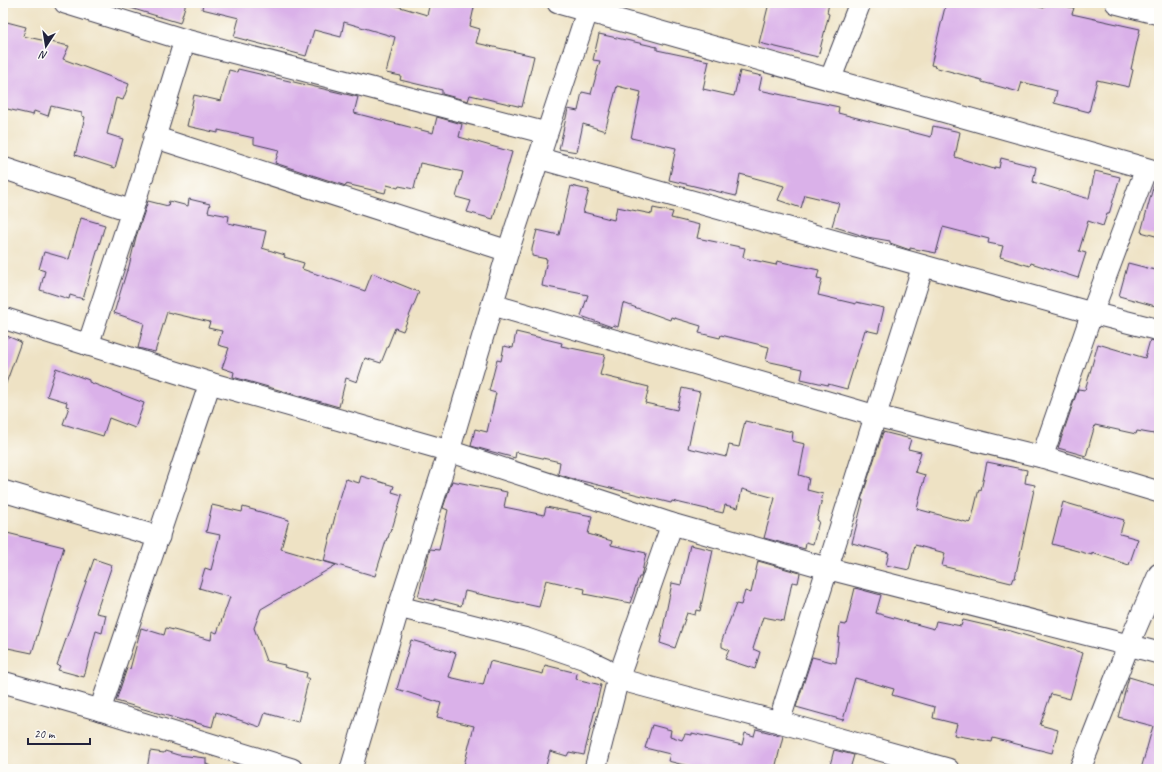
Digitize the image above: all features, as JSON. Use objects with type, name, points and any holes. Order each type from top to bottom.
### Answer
[{"type":"street","points":[[65,3],[185,40],[546,133]]},
{"type":"street","points":[[558,3],[589,7],[830,80],[1153,171],[1092,313],[1042,457]]},
{"type":"street","points":[[830,80],[860,3]]},
{"type":"street","points":[[1116,3],[1159,14]]},
{"type":"street","points":[[357,768],[399,607],[449,451],[508,251],[589,7]]},
{"type":"street","points":[[88,345],[132,211],[185,40]]},
{"type":"street","points":[[154,137],[508,251]]},
{"type":"street","points":[[538,158],[1092,313],[1159,330]]},
{"type":"street","points":[[3,168],[132,211]]},
{"type":"street","points":[[779,722],[826,568],[923,266]]},
{"type":"street","points":[[493,305],[876,416],[1042,457],[1159,492]]},
{"type":"street","points":[[3,318],[210,383],[449,451],[672,524],[826,568],[1129,644],[1159,653]]},
{"type":"street","points":[[100,710],[210,383]]},
{"type":"street","points":[[3,491],[159,537]]},
{"type":"street","points":[[595,769],[618,680],[672,524]]},
{"type":"street","points":[[1080,769],[1129,644],[1159,574]]},
{"type":"street","points":[[399,607],[527,639],[585,659],[604,668],[618,680],[779,722],[948,769]]},
{"type":"street","points":[[3,682],[292,769]]},
{"type":"building","points":[[128,3],[186,3],[180,23],[127,7]]},
{"type":"building","points":[[203,3],[387,3],[427,15],[430,3],[475,3],[470,26],[480,29],[476,43],[534,56],[522,107],[470,95],[468,101],[442,94],[442,90],[400,80],[401,76],[386,73],[395,37],[344,22],[341,37],[314,30],[306,56],[234,37],[239,18],[202,9]]},
{"type":"building","points":[[769,3],[829,3],[827,13],[829,14],[818,57],[759,43]]},
{"type":"building","points":[[946,3],[992,3],[1009,6],[1009,3],[1022,3],[1044,8],[1045,3],[1051,3],[1074,8],[1072,14],[1140,29],[1131,69],[1133,70],[1129,87],[1097,80],[1089,112],[1054,103],[1057,91],[1022,82],[1019,92],[934,67],[935,66],[931,65]]},
{"type":"building","points":[[3,21],[26,27],[23,36],[69,46],[63,59],[129,84],[123,100],[116,98],[107,134],[123,139],[115,168],[75,155],[85,117],[82,116],[82,113],[51,106],[48,116],[34,111],[33,115],[3,108]]},
{"type":"building","points":[[599,34],[657,47],[657,50],[709,61],[703,89],[734,96],[740,71],[762,76],[759,90],[839,107],[838,113],[931,137],[933,126],[960,132],[955,157],[994,169],[995,167],[999,168],[1001,158],[1036,167],[1033,182],[1086,198],[1089,198],[1095,171],[1120,177],[1109,214],[1107,214],[1103,226],[1088,221],[1079,251],[1086,253],[1078,278],[1031,263],[1030,266],[1000,257],[1003,246],[988,243],[989,239],[943,227],[936,253],[910,248],[910,250],[890,243],[890,241],[867,237],[832,226],[839,203],[805,195],[801,208],[778,200],[784,186],[740,174],[736,196],[669,180],[676,148],[631,138],[641,92],[617,86],[605,131],[583,124],[577,152],[559,149],[568,109],[578,111],[582,92],[591,94],[600,61],[593,60]]},
{"type":"building","points":[[238,69],[358,97],[354,113],[433,133],[437,117],[462,124],[459,137],[512,152],[493,219],[467,212],[471,201],[456,197],[463,172],[420,163],[414,189],[399,186],[398,188],[387,185],[385,193],[346,184],[346,186],[275,163],[279,150],[254,144],[254,138],[218,130],[218,133],[187,126],[194,95],[221,101],[229,70],[237,72]]},
{"type":"building","points":[[1154,184],[1159,185],[1159,237],[1141,232]]},
{"type":"building","points":[[571,186],[589,190],[583,212],[614,220],[617,207],[652,214],[653,208],[673,212],[671,218],[700,225],[697,238],[745,248],[744,258],[776,265],[777,261],[819,270],[817,278],[822,279],[818,295],[856,304],[856,302],[884,308],[878,333],[865,330],[847,389],[801,379],[803,369],[766,361],[769,347],[721,335],[720,338],[699,333],[701,326],[671,317],[670,320],[623,303],[618,327],[613,325],[612,327],[581,316],[588,295],[542,286],[547,259],[532,256],[532,249],[537,230],[559,235]]},
{"type":"building","points":[[189,199],[210,204],[208,212],[229,216],[228,223],[266,231],[262,248],[304,263],[302,269],[365,291],[372,273],[419,292],[403,331],[395,328],[381,363],[365,358],[357,382],[346,378],[339,407],[233,377],[234,372],[222,368],[229,348],[218,345],[222,331],[208,328],[210,322],[167,312],[155,352],[138,348],[144,323],[114,313],[148,201],[168,206],[169,201],[188,206]]},
{"type":"building","points":[[81,218],[105,225],[83,299],[70,295],[69,299],[40,290],[45,271],[39,269],[44,252],[69,259]]},
{"type":"building","points":[[1128,263],[1159,271],[1159,307],[1119,296]]},
{"type":"building","points":[[516,332],[562,343],[561,346],[605,355],[600,375],[649,387],[645,403],[677,410],[682,388],[700,392],[688,448],[726,457],[729,445],[739,447],[745,421],[793,432],[792,441],[805,444],[799,475],[809,478],[807,490],[823,494],[817,520],[819,521],[813,544],[806,542],[805,549],[764,538],[775,498],[742,489],[738,508],[725,505],[723,513],[672,501],[671,503],[570,478],[558,474],[560,462],[516,452],[515,458],[471,446],[475,429],[487,432],[496,393],[489,391],[497,360],[501,361],[504,346],[513,348]]},
{"type":"building","points":[[7,336],[21,342],[5,386],[3,386],[3,346]]},
{"type":"building","points":[[1150,340],[1159,342],[1159,409],[1154,434],[1137,431],[1136,434],[1095,425],[1086,456],[1058,448],[1078,389],[1085,390],[1098,344],[1145,358]]},
{"type":"building","points":[[56,368],[144,403],[135,428],[109,418],[103,436],[63,424],[69,407],[66,406],[67,402],[47,396]]},
{"type":"building","points":[[883,432],[911,439],[908,449],[921,452],[915,472],[925,475],[917,509],[970,523],[979,489],[981,490],[987,462],[1027,470],[1025,483],[1035,485],[1015,578],[1013,578],[1011,583],[942,566],[945,553],[915,545],[909,570],[886,565],[889,553],[852,543],[863,500],[861,500]]},
{"type":"building","points":[[361,476],[394,486],[392,492],[402,495],[392,529],[391,528],[387,538],[375,576],[324,561],[346,479],[359,483]]},
{"type":"building","points":[[452,481],[507,492],[504,507],[544,515],[546,507],[592,516],[588,534],[612,541],[611,545],[646,553],[641,577],[639,577],[630,603],[584,594],[585,589],[546,580],[539,607],[465,591],[461,606],[434,599],[434,601],[418,597],[430,549],[439,550],[448,510],[443,508]]},
{"type":"building","points":[[1063,502],[1124,520],[1120,534],[1138,539],[1129,565],[1092,553],[1092,555],[1052,544]]},
{"type":"building","points":[[212,505],[242,512],[243,507],[289,520],[281,549],[336,565],[261,609],[254,628],[266,661],[285,665],[284,667],[307,673],[306,678],[309,678],[298,722],[265,713],[260,727],[216,712],[212,727],[185,721],[116,701],[127,668],[130,669],[141,628],[164,635],[166,628],[211,640],[212,631],[217,633],[230,597],[199,588],[205,568],[211,570],[220,535],[206,532]]},
{"type":"building","points":[[3,532],[64,547],[32,653],[3,647]]},
{"type":"building","points":[[690,545],[713,550],[700,611],[696,610],[695,615],[687,613],[675,648],[660,643],[672,583],[681,585]]},
{"type":"building","points":[[94,559],[112,565],[96,613],[106,615],[102,633],[96,631],[84,677],[58,670],[60,666],[57,665]]},
{"type":"building","points":[[758,561],[800,573],[798,583],[792,582],[784,621],[763,617],[753,649],[760,652],[755,669],[725,659],[729,650],[722,647],[722,640],[736,604],[741,605],[745,591],[751,593]]},
{"type":"building","points":[[855,588],[881,595],[876,613],[934,629],[936,621],[961,626],[963,620],[1011,631],[1083,653],[1070,699],[1051,694],[1040,725],[1058,730],[1052,753],[993,738],[992,742],[954,735],[957,724],[933,718],[935,707],[892,695],[894,689],[855,678],[843,720],[796,707],[812,657],[836,663],[840,624],[846,625]]},
{"type":"building","points":[[411,640],[456,653],[449,677],[483,685],[490,661],[543,674],[545,665],[577,673],[576,679],[601,685],[584,755],[569,752],[567,756],[550,751],[545,769],[463,769],[474,726],[437,717],[441,703],[397,689]]},
{"type":"building","points":[[1129,677],[1159,686],[1159,769],[1141,769],[1153,726],[1118,717]]},
{"type":"building","points":[[652,725],[671,730],[670,736],[682,740],[685,734],[692,735],[692,733],[742,745],[745,733],[754,736],[756,729],[783,736],[775,769],[700,769],[668,761],[670,754],[645,748]]},
{"type":"building","points":[[834,750],[854,755],[850,769],[829,769]]},
{"type":"building","points":[[150,751],[164,753],[165,751],[178,755],[206,758],[206,764],[211,766],[211,769],[147,769]]}]
